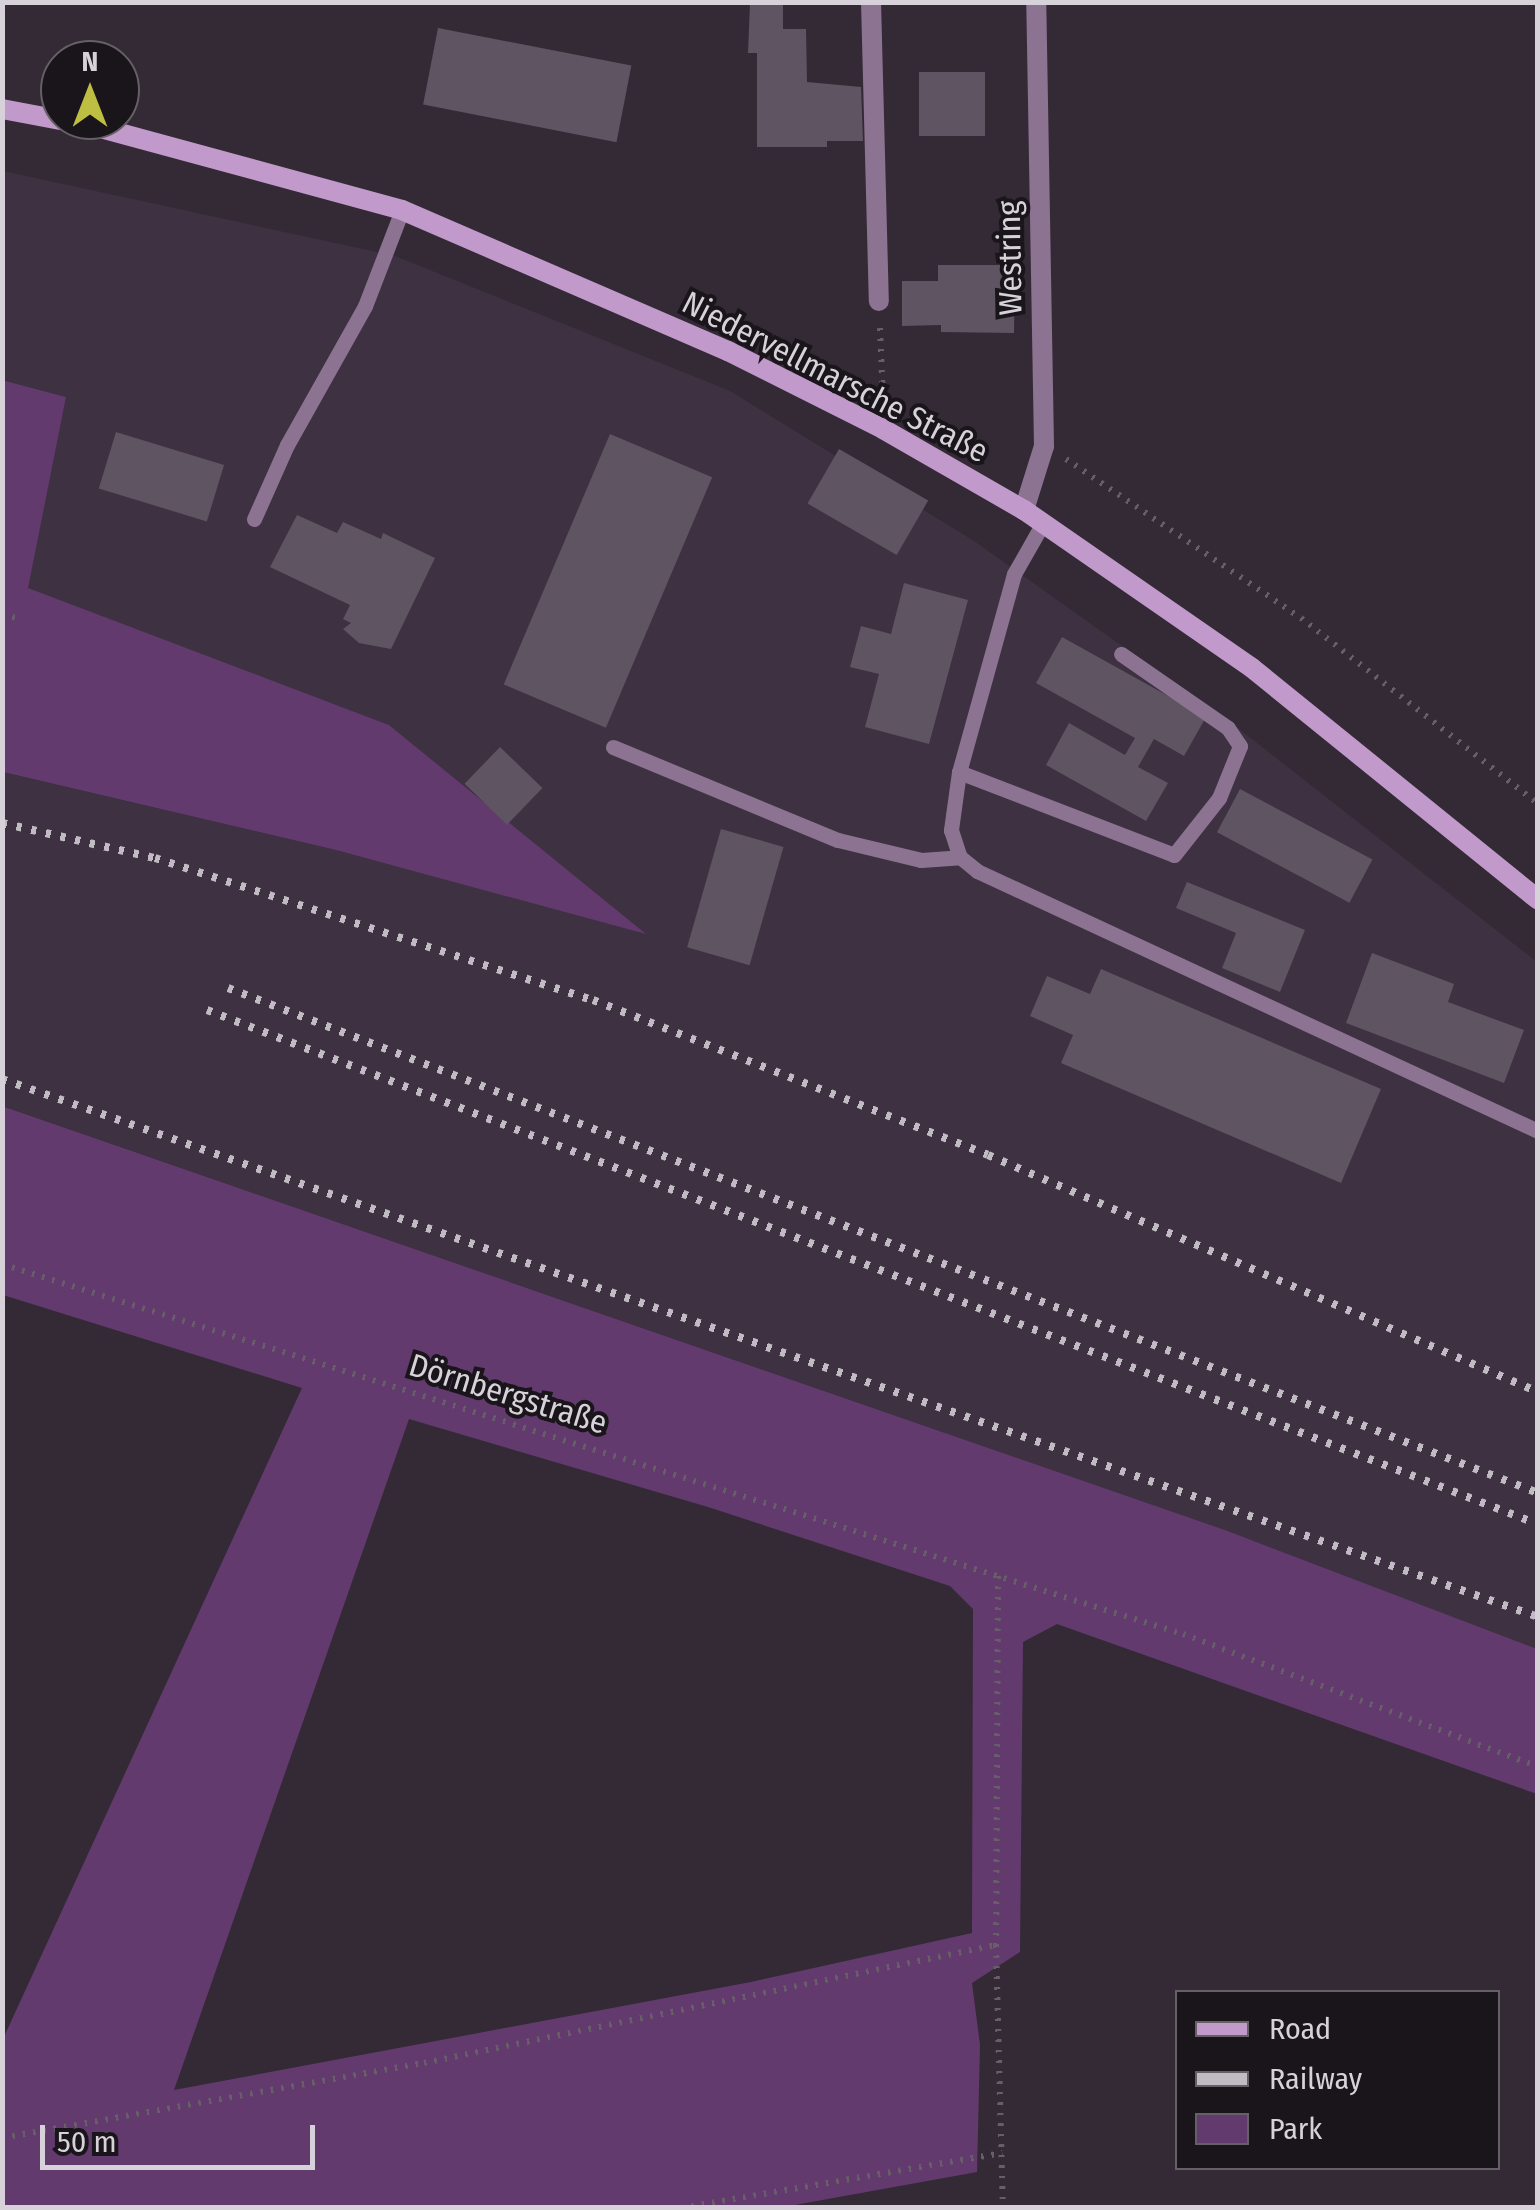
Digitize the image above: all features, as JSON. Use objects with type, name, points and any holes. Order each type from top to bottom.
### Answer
[{"type":"main road","name":"Niedervellmarsche Straße","points":[[2,109],[98,127],[402,210],[728,351],[883,429],[1024,510],[1252,668],[1538,900]]},
{"type":"street","points":[[871,2],[880,302]]},
{"type":"street","name":"Westring","points":[[1024,510],[1044,446],[1036,2]]},
{"type":"lane","points":[[254,518],[287,444],[365,306],[402,210]]},
{"type":"lane","points":[[1042,523],[1014,574],[959,772],[952,830],[960,857],[977,872],[1538,1131]]},
{"type":"lane","points":[[959,772],[1174,855],[1219,798],[1240,746],[1228,728],[1121,654]]},
{"type":"lane","points":[[613,747],[838,840],[921,860],[960,857]]},
{"type":"path","points":[[880,302],[883,429]]},
{"type":"path","points":[[1044,446],[1095,476],[1301,618],[1538,804]]},
{"type":"path","points":[[2,615],[18,618]]},
{"type":"path","name":"Dörnbergstraße","points":[[2,1264],[1183,1634],[1538,1767]]},
{"type":"path","points":[[998,1576],[996,1945],[1002,2208]]},
{"type":"path","points":[[2,2138],[424,2063],[996,1945]]},
{"type":"path","points":[[681,2208],[1002,2153]]},
{"type":"shaded area","points":[[3,171],[395,256],[730,391],[974,541],[1239,729],[1537,962],[1537,1649],[1225,1530],[3,1106],[2,772],[336,850],[643,932],[389,725],[27,588],[66,397],[3,380]]},
{"type":"green space","points":[[2,380],[66,397],[28,588],[389,725],[646,934],[336,850],[3,772]]},
{"type":"green space","points":[[2,1106],[1225,1530],[1537,1649],[1537,1794],[1057,1624],[1023,1642],[1020,1952],[972,1983],[980,2045],[977,2172],[778,2208],[3,2207],[3,2039],[302,1388],[3,1295]],"holes":[[[409,1419],[708,1507],[950,1586],[973,1609],[972,1933],[751,1982],[174,2090]]]},
{"type":"building","points":[[750,3],[783,3],[783,29],[806,29],[807,82],[861,87],[863,141],[827,141],[827,147],[757,147],[757,53],[748,53]]},
{"type":"building","points":[[438,28],[631,66],[616,142],[423,105]]},
{"type":"building","points":[[919,72],[985,72],[985,136],[919,136]]},
{"type":"building","points":[[938,265],[1015,265],[1014,333],[941,332],[941,325],[902,326],[902,281],[938,281]]},
{"type":"building","points":[[116,432],[224,465],[207,521],[99,488]]},
{"type":"building","points":[[610,434],[712,477],[606,728],[504,684]]},
{"type":"building","points":[[839,449],[928,501],[897,555],[808,504]]},
{"type":"building","points":[[297,515],[337,533],[343,522],[381,539],[383,533],[435,558],[391,649],[359,643],[343,629],[351,623],[343,619],[350,605],[270,567]]},
{"type":"building","points":[[904,583],[968,600],[929,744],[865,727],[879,674],[850,667],[861,626],[891,634]]},
{"type":"building","points":[[1062,637],[1206,717],[1184,756],[1154,739],[1138,767],[1168,783],[1146,821],[1046,765],[1069,723],[1125,755],[1135,738],[1036,683]]},
{"type":"building","points":[[500,747],[542,788],[507,825],[465,784]]},
{"type":"building","points":[[1240,789],[1372,859],[1349,903],[1217,832]]},
{"type":"building","points":[[721,829],[783,847],[750,965],[687,947]]},
{"type":"building","points":[[1187,882],[1305,930],[1280,992],[1222,968],[1236,933],[1176,908]]},
{"type":"building","points":[[1372,953],[1454,984],[1448,1002],[1524,1030],[1504,1083],[1346,1023]]},
{"type":"building","points":[[1101,969],[1381,1089],[1341,1183],[1061,1063],[1073,1035],[1030,1016],[1047,976],[1090,994]]},
{"type":"railway","points":[[2,823],[155,858],[593,1000],[988,1155],[1538,1392]]},
{"type":"railway","points":[[228,988],[1538,1493]]},
{"type":"railway","points":[[207,1010],[1538,1524]]},
{"type":"railway","points":[[2,1079],[1538,1617]]}]
